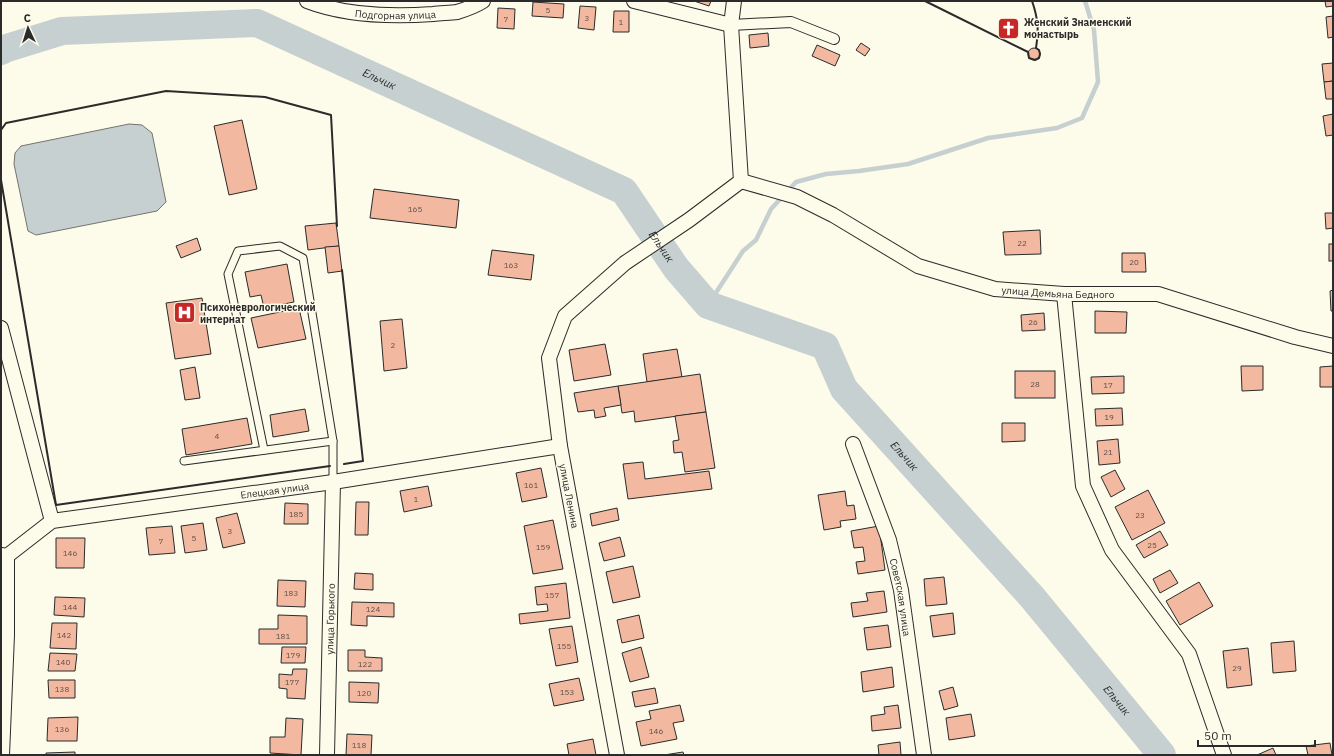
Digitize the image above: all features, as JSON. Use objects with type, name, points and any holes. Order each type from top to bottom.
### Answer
[{"type":"street","name":"Подгорная улица","points":[[307,1],[347,12],[380,15],[413,15],[456,12],[473,7],[483,1]]},
{"type":"street","points":[[634,1],[731,25],[791,22],[834,39]]},
{"type":"street","points":[[734,1],[731,25],[741,181]]},
{"type":"street","name":"улица Демьяна Бедного","points":[[741,181],[797,197],[832,215],[918,266],[995,289],[1064,294],[1158,294],[1295,337],[1333,346]]},
{"type":"street","name":"улица Ленина","points":[[617,755],[560,446],[549,358],[565,316],[625,263],[689,220],[741,181]]},
{"type":"street","points":[[1064,294],[1083,486],[1112,550],[1189,654],[1224,755]]},
{"type":"street","points":[[1,328],[52,521]]},
{"type":"street","name":"Советская улица","points":[[853,444],[889,540],[900,590],[924,755]]},
{"type":"street","name":"Елецкая улица","points":[[4,556],[52,521],[333,482],[560,446]]},
{"type":"street","name":"улица Горького","points":[[326,755],[333,482]]},
{"type":"street","points":[[2,755],[7,635],[4,556]]},
{"type":"lane","points":[[264,450],[228,274],[238,251],[280,246],[303,258],[333,441],[333,482]]},
{"type":"lane","points":[[184,461],[333,441]]},
{"type":"shaded area","points":[[129,124],[142,125],[152,133],[166,202],[157,211],[36,235],[28,231],[14,164],[15,153],[21,146]]},
{"type":"building","points":[[694,1],[711,1],[709,6]]},
{"type":"building","points":[[1325,1],[1333,1],[1333,6],[1326,7]]},
{"type":"building","points":[[533,2],[564,4],[563,18],[532,16]]},
{"type":"building","points":[[580,6],[596,7],[594,30],[578,28]]},
{"type":"building","points":[[498,8],[515,9],[514,29],[497,28]]},
{"type":"building","points":[[614,11],[629,11],[629,32],[613,32]]},
{"type":"building","points":[[1333,16],[1333,37],[1328,38],[1326,17]]},
{"type":"building","points":[[768,33],[769,46],[750,48],[749,35]]},
{"type":"building","points":[[861,43],[870,49],[865,56],[856,50]]},
{"type":"building","points":[[817,45],[840,55],[835,66],[812,56]]},
{"type":"building","points":[[1032,48],[1036,48],[1040,54],[1036,60],[1032,60],[1028,56],[1028,52]]},
{"type":"building","points":[[1333,63],[1333,81],[1324,82],[1322,64]]},
{"type":"building","points":[[1333,81],[1333,99],[1326,99],[1324,82]]},
{"type":"building","points":[[1333,114],[1333,135],[1326,136],[1323,116]]},
{"type":"building","points":[[242,120],[257,189],[229,195],[214,126]]},
{"type":"building","points":[[374,189],[459,200],[456,228],[370,218]]},
{"type":"building","points":[[1325,213],[1333,213],[1333,228],[1326,229]]},
{"type":"building","points":[[336,223],[339,246],[308,250],[305,226]]},
{"type":"building","points":[[1040,230],[1041,254],[1005,255],[1003,232]]},
{"type":"building","points":[[197,238],[201,250],[181,258],[176,246]]},
{"type":"building","points":[[1329,244],[1333,244],[1333,261],[1329,261]]},
{"type":"building","points":[[339,246],[342,271],[328,273],[325,247]]},
{"type":"building","points":[[492,250],[534,255],[531,280],[488,275]]},
{"type":"building","points":[[1122,253],[1145,253],[1146,272],[1122,272]]},
{"type":"building","points":[[287,264],[294,302],[264,308],[261,295],[250,297],[245,272]]},
{"type":"building","points":[[1333,290],[1333,311],[1331,311],[1330,291]]},
{"type":"building","points":[[202,298],[211,354],[175,359],[166,303]]},
{"type":"building","points":[[299,308],[306,339],[258,348],[251,318]]},
{"type":"building","points":[[1095,311],[1127,312],[1126,333],[1095,333]]},
{"type":"building","points":[[1044,313],[1045,330],[1022,331],[1021,315]]},
{"type":"building","points":[[402,319],[407,368],[384,371],[380,321]]},
{"type":"building","points":[[605,344],[611,375],[574,381],[569,350]]},
{"type":"building","points":[[677,349],[682,377],[647,382],[643,354]]},
{"type":"building","points":[[1241,366],[1263,366],[1263,390],[1242,391]]},
{"type":"building","points":[[1333,366],[1333,387],[1320,387],[1320,367]]},
{"type":"building","points":[[195,367],[200,398],[185,400],[180,370]]},
{"type":"building","points":[[1015,371],[1055,371],[1055,398],[1015,398]]},
{"type":"building","points":[[700,374],[706,412],[635,422],[634,411],[622,413],[618,386]]},
{"type":"building","points":[[1124,376],[1124,393],[1092,394],[1091,377]]},
{"type":"building","points":[[618,386],[621,405],[604,408],[606,416],[595,418],[594,410],[578,412],[574,393]]},
{"type":"building","points":[[1122,408],[1123,425],[1096,426],[1095,409]]},
{"type":"building","points":[[305,409],[309,431],[273,437],[270,415]]},
{"type":"building","points":[[706,412],[715,468],[685,472],[682,452],[674,453],[673,441],[679,440],[675,416]]},
{"type":"building","points":[[247,418],[252,444],[186,455],[182,429]]},
{"type":"building","points":[[1002,423],[1025,423],[1025,441],[1002,442]]},
{"type":"building","points":[[1118,439],[1120,463],[1099,465],[1097,441]]},
{"type":"building","points":[[643,462],[645,479],[709,471],[712,489],[628,499],[623,464]]},
{"type":"building","points":[[541,468],[547,497],[522,502],[516,473]]},
{"type":"building","points":[[1115,470],[1125,489],[1111,497],[1101,477]]},
{"type":"building","points":[[428,486],[432,506],[404,512],[400,491]]},
{"type":"building","points":[[1148,490],[1165,523],[1132,540],[1115,507]]},
{"type":"building","points":[[845,491],[847,506],[854,505],[856,519],[840,521],[841,527],[824,530],[818,495]]},
{"type":"building","points":[[356,502],[369,502],[368,535],[355,535]]},
{"type":"building","points":[[285,503],[308,504],[308,524],[284,524]]},
{"type":"building","points":[[617,508],[619,520],[592,526],[590,514]]},
{"type":"building","points":[[237,513],[245,543],[223,548],[216,518]]},
{"type":"building","points":[[553,520],[563,569],[533,574],[524,526]]},
{"type":"building","points":[[203,523],[207,550],[185,553],[181,526]]},
{"type":"building","points":[[172,526],[175,553],[149,555],[146,528]]},
{"type":"building","points":[[879,526],[885,570],[858,574],[856,562],[865,561],[863,547],[854,548],[851,531]]},
{"type":"building","points":[[1160,531],[1168,545],[1144,558],[1136,545]]},
{"type":"building","points":[[620,537],[625,556],[604,561],[599,543]]},
{"type":"building","points":[[56,538],[85,538],[84,568],[56,568]]},
{"type":"building","points":[[633,566],[640,597],[613,603],[606,572]]},
{"type":"building","points":[[1170,570],[1178,583],[1160,593],[1153,579]]},
{"type":"building","points":[[355,573],[373,574],[373,590],[354,589]]},
{"type":"building","points":[[944,577],[947,604],[926,606],[924,579]]},
{"type":"building","points":[[278,580],[306,581],[305,607],[277,606]]},
{"type":"building","points":[[1199,582],[1213,606],[1180,625],[1166,601]]},
{"type":"building","points":[[566,583],[570,618],[520,624],[519,614],[548,611],[547,604],[537,605],[535,587]]},
{"type":"building","points":[[884,591],[887,612],[853,617],[851,603],[868,601],[866,593]]},
{"type":"building","points":[[55,597],[85,598],[84,617],[54,615]]},
{"type":"building","points":[[352,602],[394,603],[394,617],[367,616],[367,626],[351,625]]},
{"type":"building","points":[[953,613],[955,634],[933,637],[930,616]]},
{"type":"building","points":[[278,615],[307,616],[307,644],[259,644],[259,629],[278,629]]},
{"type":"building","points":[[639,615],[644,638],[622,643],[617,620]]},
{"type":"building","points":[[52,623],[77,623],[76,649],[50,648]]},
{"type":"building","points":[[888,625],[891,647],[867,650],[864,628]]},
{"type":"building","points":[[572,626],[578,662],[556,666],[549,629]]},
{"type":"building","points":[[1294,641],[1296,671],[1273,673],[1271,643]]},
{"type":"building","points":[[282,647],[306,647],[305,663],[281,663]]},
{"type":"building","points":[[641,647],[649,677],[630,682],[622,653]]},
{"type":"building","points":[[1248,648],[1252,685],[1227,688],[1223,651]]},
{"type":"building","points":[[348,650],[365,650],[365,657],[382,658],[382,671],[348,671]]},
{"type":"building","points":[[50,653],[77,654],[75,671],[48,671]]},
{"type":"building","points":[[892,667],[894,687],[863,692],[861,672]]},
{"type":"building","points":[[293,669],[307,669],[305,699],[287,698],[287,689],[279,688],[279,674],[292,675]]},
{"type":"building","points":[[579,678],[584,700],[554,706],[549,684]]},
{"type":"building","points":[[48,680],[75,680],[75,698],[49,698]]},
{"type":"building","points":[[349,682],[379,683],[378,703],[349,702]]},
{"type":"building","points":[[953,687],[958,706],[944,710],[939,691]]},
{"type":"building","points":[[655,688],[658,703],[635,707],[632,692]]},
{"type":"building","points":[[680,705],[684,721],[673,723],[677,739],[641,746],[636,722],[651,719],[649,711]]},
{"type":"building","points":[[898,705],[901,728],[872,731],[871,716],[885,714],[884,707]]},
{"type":"building","points":[[971,714],[975,736],[949,740],[946,718]]},
{"type":"building","points":[[78,717],[77,741],[47,741],[48,718]]},
{"type":"building","points":[[286,718],[303,719],[301,755],[270,753],[270,737],[285,737]]},
{"type":"building","points":[[347,734],[372,735],[371,755],[346,755]]},
{"type":"building","points":[[593,739],[596,755],[569,755],[567,744]]},
{"type":"building","points":[[900,742],[901,755],[879,755],[878,745]]},
{"type":"building","points":[[1330,743],[1332,755],[1308,755],[1306,746]]},
{"type":"building","points":[[1273,748],[1276,755],[1257,755]]},
{"type":"building","points":[[75,752],[75,755],[46,755],[46,753]]},
{"type":"building","points":[[683,752],[684,755],[664,755]]},
{"type":"waterway","points":[[708,305],[743,251],[756,240],[771,209],[796,182],[826,174],[908,164],[988,138],[1057,128],[1082,118],[1098,82],[1094,30],[1085,1]]},
{"type":"waterway","name":"Ельчик","points":[[1,51],[62,31],[257,23],[624,191],[676,268],[708,305],[825,346],[844,389],[1032,597],[1162,755]]},
{"type":"wall","points":[[925,1],[1028,52],[1029,58],[1035,60],[1039,58],[1040,54],[1039,50],[1036,48],[1037,24],[1036,13],[1032,1]]},
{"type":"wall","points":[[1,130],[6,123],[166,91],[265,97],[331,115],[337,226]]},
{"type":"wall","points":[[1,180],[56,505],[330,466]]},
{"type":"wall","points":[[342,270],[363,461],[344,464]]},
{"type":"place","name":"Женский Знаменский монастырь","points":[[1009,28]]},
{"type":"place","name":"Психоневрологический интернат","points":[[185,313]]}]
